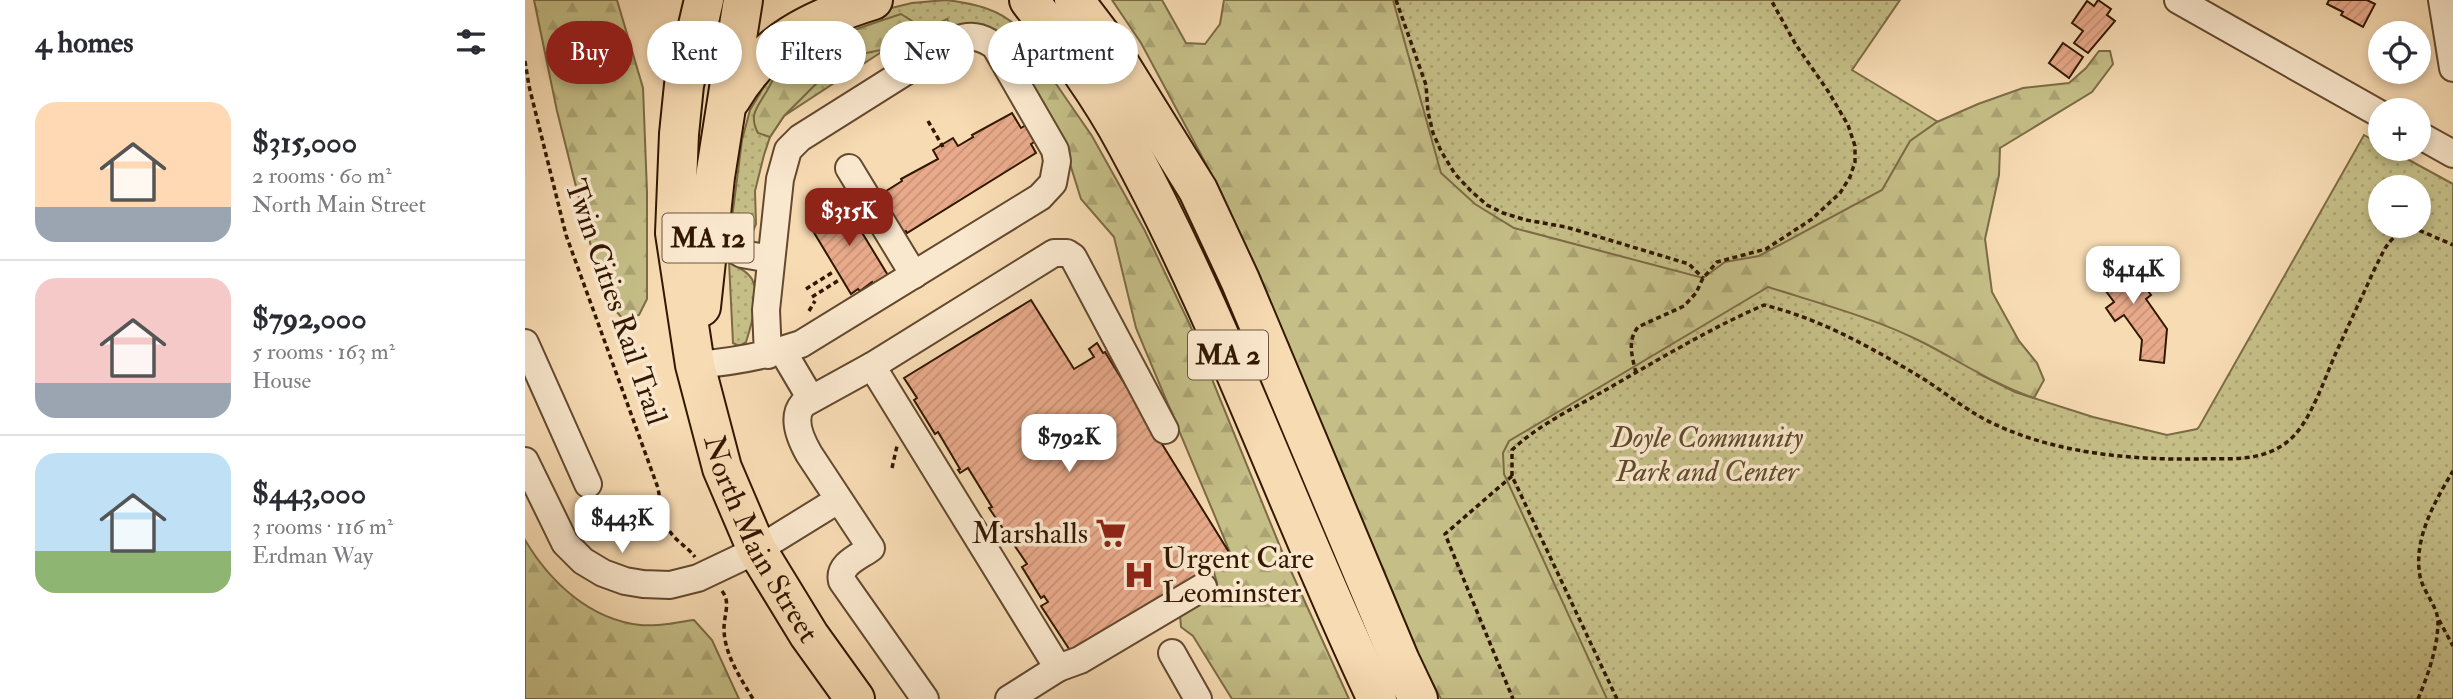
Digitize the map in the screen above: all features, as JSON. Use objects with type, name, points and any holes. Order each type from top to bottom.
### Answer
[{"type":"highway","points":[[683,0],[684,85]]},
{"type":"highway","name":"North Main Street","points":[[704,0],[684,85],[675,233],[695,365],[722,468],[757,550],[809,635],[855,699]]},
{"type":"highway","points":[[726,111],[737,89],[763,55],[823,18],[873,0]]},
{"type":"highway","points":[[1000,0],[1020,8],[1051,9]]},
{"type":"highway","points":[[1087,0],[1096,21]]},
{"type":"highway","points":[[739,1],[784,16],[823,18]]},
{"type":"highway","name":"North Main Street","points":[[695,365],[708,235],[739,1]]},
{"type":"highway","name":"MA 2","points":[[1051,9],[1071,21]]},
{"type":"highway","name":"MA 2","points":[[1051,9],[1126,143],[1205,300],[1307,542],[1377,699]]},
{"type":"highway","name":"MA 2","points":[[1132,84],[1198,190],[1240,280],[1418,699]]},
{"type":"street","points":[[2178,0],[2368,108]]},
{"type":"street","points":[[2442,0],[2453,68]]},
{"type":"street","points":[[695,365],[733,362],[775,352],[801,344],[1049,189],[1057,161],[1053,144],[995,46],[978,37],[970,36],[954,41],[793,144],[785,160],[780,179],[765,328],[775,352],[811,400]]},
{"type":"street","points":[[2431,142],[2453,154]]},
{"type":"street","points":[[849,168],[914,275]]},
{"type":"street","points":[[708,235],[742,254],[771,259]]},
{"type":"street","points":[[925,699],[842,582],[841,576],[846,565],[871,548],[838,500],[801,437],[797,420],[798,411],[803,404],[872,366],[1054,253],[1067,253],[1073,257],[1165,430]]},
{"type":"street","points":[[525,343],[588,484]]},
{"type":"street","points":[[872,366],[1058,668]]},
{"type":"street","points":[[525,461],[565,542],[583,561],[614,577],[643,584],[679,584],[698,578],[757,550],[838,500]]},
{"type":"street","points":[[1009,699],[1058,668],[1080,660],[1203,587]]},
{"type":"street","points":[[1172,653],[1198,699]]},
{"type":"path","points":[[1396,0],[1426,85],[1433,132],[1455,174],[1471,191],[1487,205],[1503,213],[1566,227],[1689,264],[1703,278]]},
{"type":"path","points":[[1636,373],[1630,348],[1634,332],[1644,323],[1684,306],[1717,262],[1766,249],[1812,219],[1845,188],[1855,162],[1855,146],[1848,125],[1796,45],[1771,0]]},
{"type":"path","name":"Twin Cities Rail Trail","points":[[525,61],[566,235],[657,488],[664,521],[676,539],[687,547]]},
{"type":"path","points":[[927,121],[943,147]]},
{"type":"path","points":[[1617,699],[1512,476],[1512,450],[1636,373],[1732,318],[1764,305],[1818,322],[1924,379],[1986,420],[2024,435],[2071,448],[2115,455],[2186,459],[2262,457],[2289,441],[2311,411],[2375,268],[2397,233],[2414,228],[2453,245]]},
{"type":"path","points":[[806,289],[833,272]]},
{"type":"path","points":[[812,297],[839,280]]},
{"type":"path","points":[[2453,471],[2427,520],[2420,551],[2420,578],[2453,646]]},
{"type":"path","points":[[1512,476],[1445,534],[1513,699]]},
{"type":"path","points":[[727,597],[724,624],[727,651],[753,699]]},
{"type":"path","points":[[2419,699],[2436,642],[2438,618]]},
{"type":"green space","points":[[534,0],[617,0],[623,21],[546,21],[546,58]]},
{"type":"green space","points":[[946,0],[975,5],[1011,21],[988,21],[988,44],[974,39],[974,21],[880,21],[880,53],[866,62],[866,21],[857,21],[879,11],[912,3]]},
{"type":"green space","points":[[1112,0],[1162,0],[1186,43],[1205,44],[1220,24],[1224,0],[1393,0],[1441,173],[1475,204],[1514,228],[1703,278],[1725,262],[1759,256],[1882,190],[1910,141],[1937,122],[2023,88],[2069,83],[2086,68],[2099,51],[2110,51],[2113,64],[2092,92],[2000,148],[1999,175],[1985,239],[1992,292],[2019,341],[2037,363],[2044,380],[2034,398],[2006,387],[1886,326],[1768,287],[1509,441],[1503,453],[1504,474],[1607,699],[1441,699],[1399,619],[1248,253],[1206,164],[1138,39],[1138,21],[1126,21]]},
{"type":"green space","name":"Doyle Community Park and Center","points":[[1372,0],[1900,0],[1852,70],[1978,146],[1979,374],[2015,392],[2093,417],[2167,435],[2199,427],[2364,135],[2368,137],[2368,161],[2411,161],[2453,184],[2453,699],[1490,699],[1466,642],[1379,512]]},
{"type":"green space","points":[[901,14],[912,21],[880,21]]},
{"type":"green space","points":[[880,21],[880,50],[866,53],[866,26]]},
{"type":"green space","points":[[633,54],[643,88],[647,192],[647,299],[639,315],[624,320],[604,298],[551,84],[633,84]]},
{"type":"green space","points":[[766,84],[833,84],[784,116],[770,137],[755,191],[756,224],[751,236],[742,241],[730,234],[742,140],[750,110]]},
{"type":"green space","points":[[770,84],[816,84],[784,116],[770,137],[758,133],[754,122],[756,108]]},
{"type":"green space","points":[[1028,84],[1056,84],[1092,136],[1145,231],[1190,325],[1281,549],[1349,699],[1232,699],[1193,636],[1181,627],[1180,615],[1203,603],[1217,583],[1213,569],[1232,557],[1136,328],[1114,237],[1081,199],[1065,148]]},
{"type":"green space","points":[[729,262],[750,276],[756,293],[746,342],[739,346],[733,343]]},
{"type":"green space","points":[[525,540],[559,584],[588,607],[604,615],[640,625],[694,620],[712,640],[739,699],[525,699]]},
{"type":"building","points":[[2098,0],[2111,9],[2107,15],[2115,21],[2088,53],[2074,43],[2083,31],[2072,23],[2087,1],[2094,6]]},
{"type":"building","points":[[2329,0],[2367,0],[2375,4],[2363,27],[2327,4]]},
{"type":"building","points":[[2063,43],[2083,57],[2069,78],[2049,63]]},
{"type":"building","points":[[1012,113],[1021,128],[1026,125],[1036,141],[1031,144],[1036,153],[907,233],[902,233],[888,210],[892,207],[883,193],[902,181],[901,179],[938,159],[933,150],[953,138],[958,146]]},
{"type":"building","points":[[849,200],[858,215],[864,212],[868,219],[858,226],[889,277],[874,286],[872,282],[851,294],[810,226]]},
{"type":"building","points":[[2119,250],[2151,295],[2146,299],[2167,329],[2164,363],[2140,360],[2142,340],[2124,315],[2115,321],[2106,308],[2114,302],[2094,275],[2103,268],[2099,263]]},
{"type":"building","points":[[1031,300],[1074,369],[1094,357],[1089,349],[1097,343],[1103,353],[1105,352],[1232,557],[1073,655],[1041,606],[1048,602],[1044,596],[1041,598],[1022,567],[1027,564],[989,508],[992,507],[968,468],[960,473],[958,470],[960,469],[938,432],[935,434],[914,400],[917,398],[904,378]]},
{"type":"place","name":"Marshalls","points":[[1111,533]]},
{"type":"place","name":"Urgent Care Leominster","points":[[1139,575]]}]
